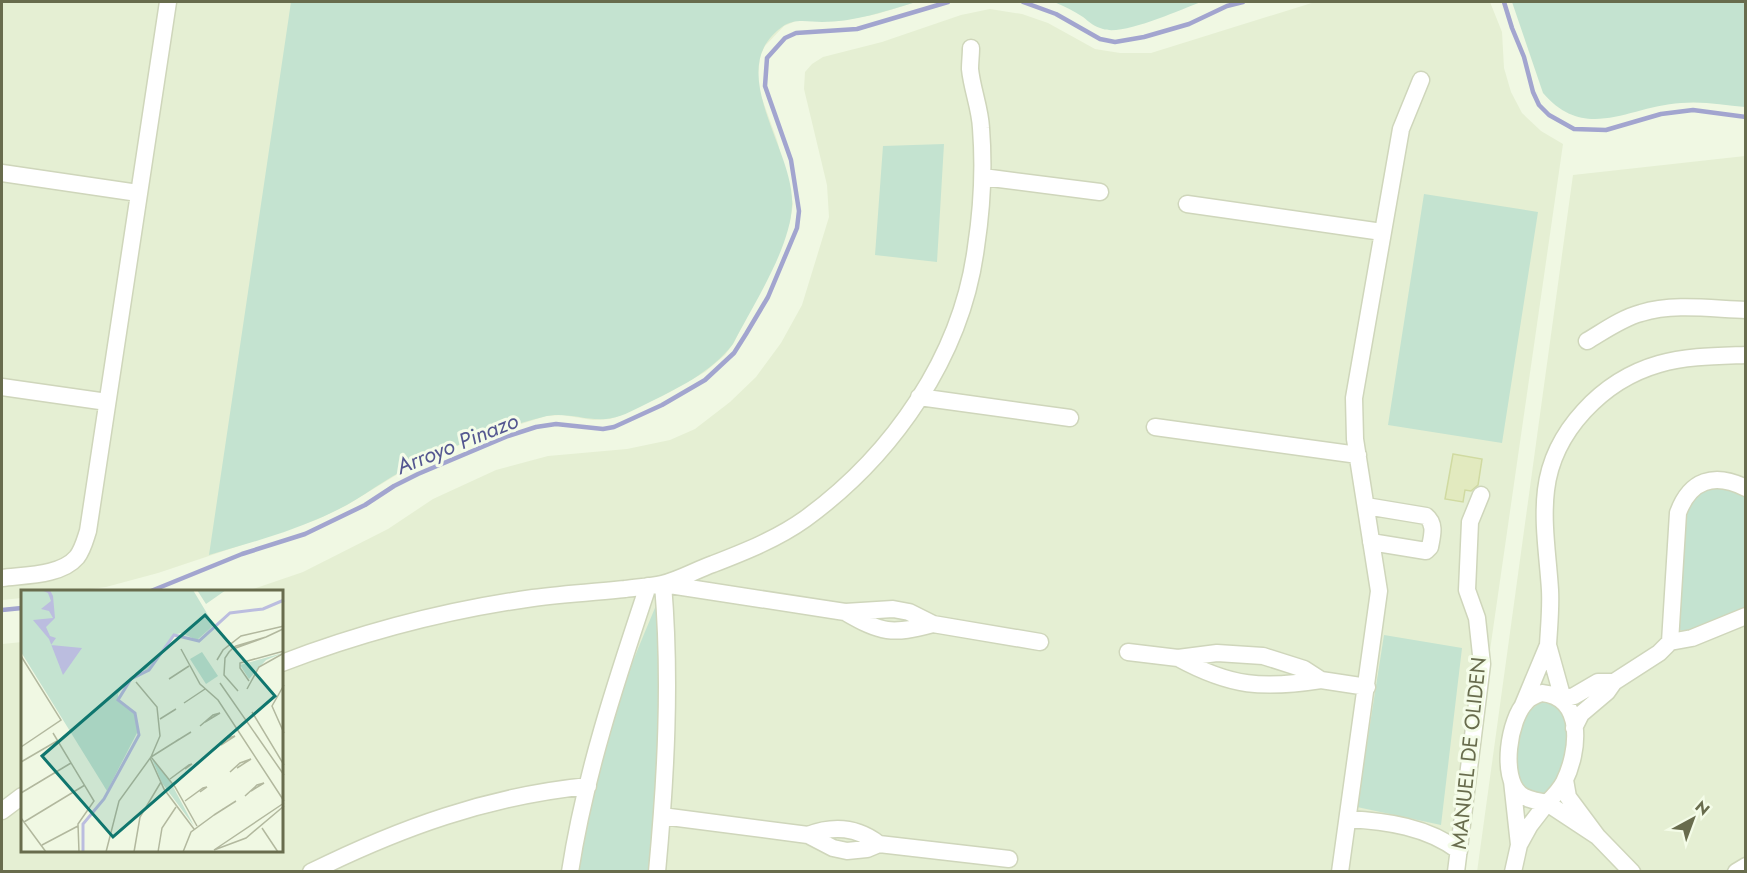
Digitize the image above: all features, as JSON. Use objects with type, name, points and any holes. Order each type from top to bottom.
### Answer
[{"type":"street","points":[[2,578],[51,571],[70,563],[82,548],[87,531],[168,2]]},
{"type":"street","points":[[570,872],[588,786],[619,672],[656,585],[752,549],[804,520],[837,493],[890,439],[919,397],[945,351],[963,309],[976,247],[983,177],[981,125],[970,70],[971,48]]},
{"type":"street","points":[[1340,872],[1379,591],[1355,439],[1354,398],[1401,129],[1421,80]]},
{"type":"street","points":[[2,173],[138,193]]},
{"type":"street","points":[[983,177],[1100,192]]},
{"type":"street","points":[[1187,204],[1382,232]]},
{"type":"street","points":[[1587,341],[1629,317],[1643,312],[1675,308],[1746,310]]},
{"type":"street","points":[[1563,699],[1548,645],[1550,593],[1544,512],[1552,461],[1569,430],[1595,400],[1626,378],[1659,364],[1677,360],[1716,355],[1743,357]]},
{"type":"street","points":[[2,387],[107,402]]},
{"type":"street","points":[[919,397],[1070,418]]},
{"type":"street","points":[[1155,427],[1358,455]]},
{"type":"street","points":[[1670,642],[1678,513],[1681,505],[1686,496],[1702,483],[1713,480],[1726,481],[1746,488]]},
{"type":"street","name":"MANUEL DE OLIDEN","points":[[1456,872],[1482,664],[1477,618],[1467,590],[1470,522],[1481,495]]},
{"type":"street","points":[[1366,506],[1426,516],[1431,520],[1433,526],[1430,547],[1426,551],[1371,542]]},
{"type":"street","points":[[656,585],[668,644],[668,698],[657,872]]},
{"type":"street","points":[[284,662],[413,621],[535,598],[656,585],[845,612],[893,609],[909,612],[933,624],[1040,642]]},
{"type":"street","points":[[1574,728],[1581,714],[1607,692],[1614,682],[1659,653],[1670,642],[1692,638],[1746,616]]},
{"type":"street","points":[[1520,844],[1509,750],[1512,733],[1522,706],[1548,645]]},
{"type":"street","points":[[1128,652],[1178,658],[1217,653],[1263,656],[1304,669],[1321,680]]},
{"type":"street","points":[[1178,658],[1199,670],[1226,680],[1252,685],[1321,680],[1367,687]]},
{"type":"street","points":[[1563,699],[1574,696],[1598,682],[1614,682]]},
{"type":"street","points":[[1514,872],[1520,844],[1530,825],[1559,791],[1565,780],[1572,762],[1574,728],[1568,705],[1554,694],[1542,693],[1533,696],[1522,706]]},
{"type":"street","points":[[1565,780],[1568,797],[1597,836],[1632,872]]},
{"type":"street","points":[[1511,781],[1515,788],[1526,797],[1547,803],[1597,836]]},
{"type":"street","points":[[311,872],[401,830],[448,815],[550,790],[588,786]]},
{"type":"street","points":[[2,811],[21,797]]},
{"type":"street","points":[[662,816],[808,835],[833,848],[847,851],[867,849],[879,844],[1009,859]]},
{"type":"street","points":[[1348,819],[1384,821],[1419,831],[1459,850]]},
{"type":"street","points":[[1736,872],[1746,866]]},
{"type":"shaded area","points":[[2,2],[916,2],[877,14],[840,21],[796,21],[784,26],[765,46],[760,56],[758,76],[760,93],[777,140],[789,185],[793,204],[790,222],[775,263],[733,344],[725,355],[705,372],[670,392],[610,419],[546,416],[469,441],[411,466],[347,505],[316,520],[158,573],[106,587],[83,590],[21,590],[21,598],[2,600]]},
{"type":"shaded area","points":[[291,2],[916,2],[846,20],[791,22],[782,27],[765,45],[759,65],[760,88],[790,184],[792,206],[790,223],[778,258],[733,344],[704,372],[621,416],[598,419],[551,415],[493,432],[412,466],[343,507],[318,519],[209,555]]},
{"type":"shaded area","points":[[1054,2],[1201,2],[1137,26],[1112,30],[1097,27]]},
{"type":"shaded area","points":[[1315,2],[1490,2],[1502,32],[1504,68],[1511,92],[1522,113],[1541,131],[1563,144],[1488,664],[1449,871],[2,871],[2,644],[21,642],[21,852],[284,852],[284,590],[250,590],[303,572],[388,529],[433,499],[496,470],[548,456],[627,449],[670,440],[695,429],[730,402],[756,377],[781,343],[802,305],[829,217],[827,185],[804,89],[805,72],[812,64],[823,57],[882,42],[961,15],[990,9],[1022,14],[1048,23],[1095,49],[1120,53],[1151,53]]},
{"type":"shaded area","points":[[1512,2],[1745,2],[1745,107],[1689,103],[1662,105],[1609,118],[1592,119],[1575,116],[1559,108],[1543,93]]},
{"type":"shaded area","points":[[944,144],[937,262],[875,255],[883,146]]},
{"type":"shaded area","points":[[1745,156],[1745,871],[1477,872],[1573,175]]},
{"type":"shaded area","points":[[1424,194],[1538,212],[1502,443],[1388,425]]},
{"type":"shaded area","points":[[1716,486],[1745,496],[1745,612],[1687,632],[1680,630],[1677,625],[1685,523],[1692,500],[1700,493]]},
{"type":"shaded area","points":[[657,603],[658,738],[649,871],[578,872],[592,799],[610,728],[626,680]]},
{"type":"shaded area","points":[[1384,635],[1462,648],[1441,825],[1357,807]]},
{"type":"shaded area","points":[[1541,701],[1554,701],[1567,713],[1567,766],[1545,795],[1525,791],[1518,773],[1516,752],[1522,722]]},
{"type":"building","points":[[1453,454],[1482,459],[1478,485],[1471,491],[1465,490],[1463,502],[1445,499]]},
{"type":"waterway","name":"Arroyo Pinazo","points":[[153,590],[242,554],[305,534],[365,505],[418,474],[508,436],[536,427],[556,424],[603,429],[614,427],[662,405],[705,380],[734,353],[746,334],[768,297],[797,228],[799,211],[791,160],[765,86],[767,58],[785,38],[796,33],[857,29],[948,2]]},
{"type":"waterway","name":"Arroyo Pinazo","points":[[1023,2],[1056,14],[1100,39],[1115,42],[1144,37],[1189,24],[1227,6],[1243,2]]},
{"type":"waterway","name":"Arroyo Pinazo","points":[[1504,2],[1539,105],[1549,115],[1574,129],[1606,130],[1661,114],[1693,110],[1746,117]]},
{"type":"waterway","name":"Arroyo Pinazo","points":[[2,610],[21,608]]}]
